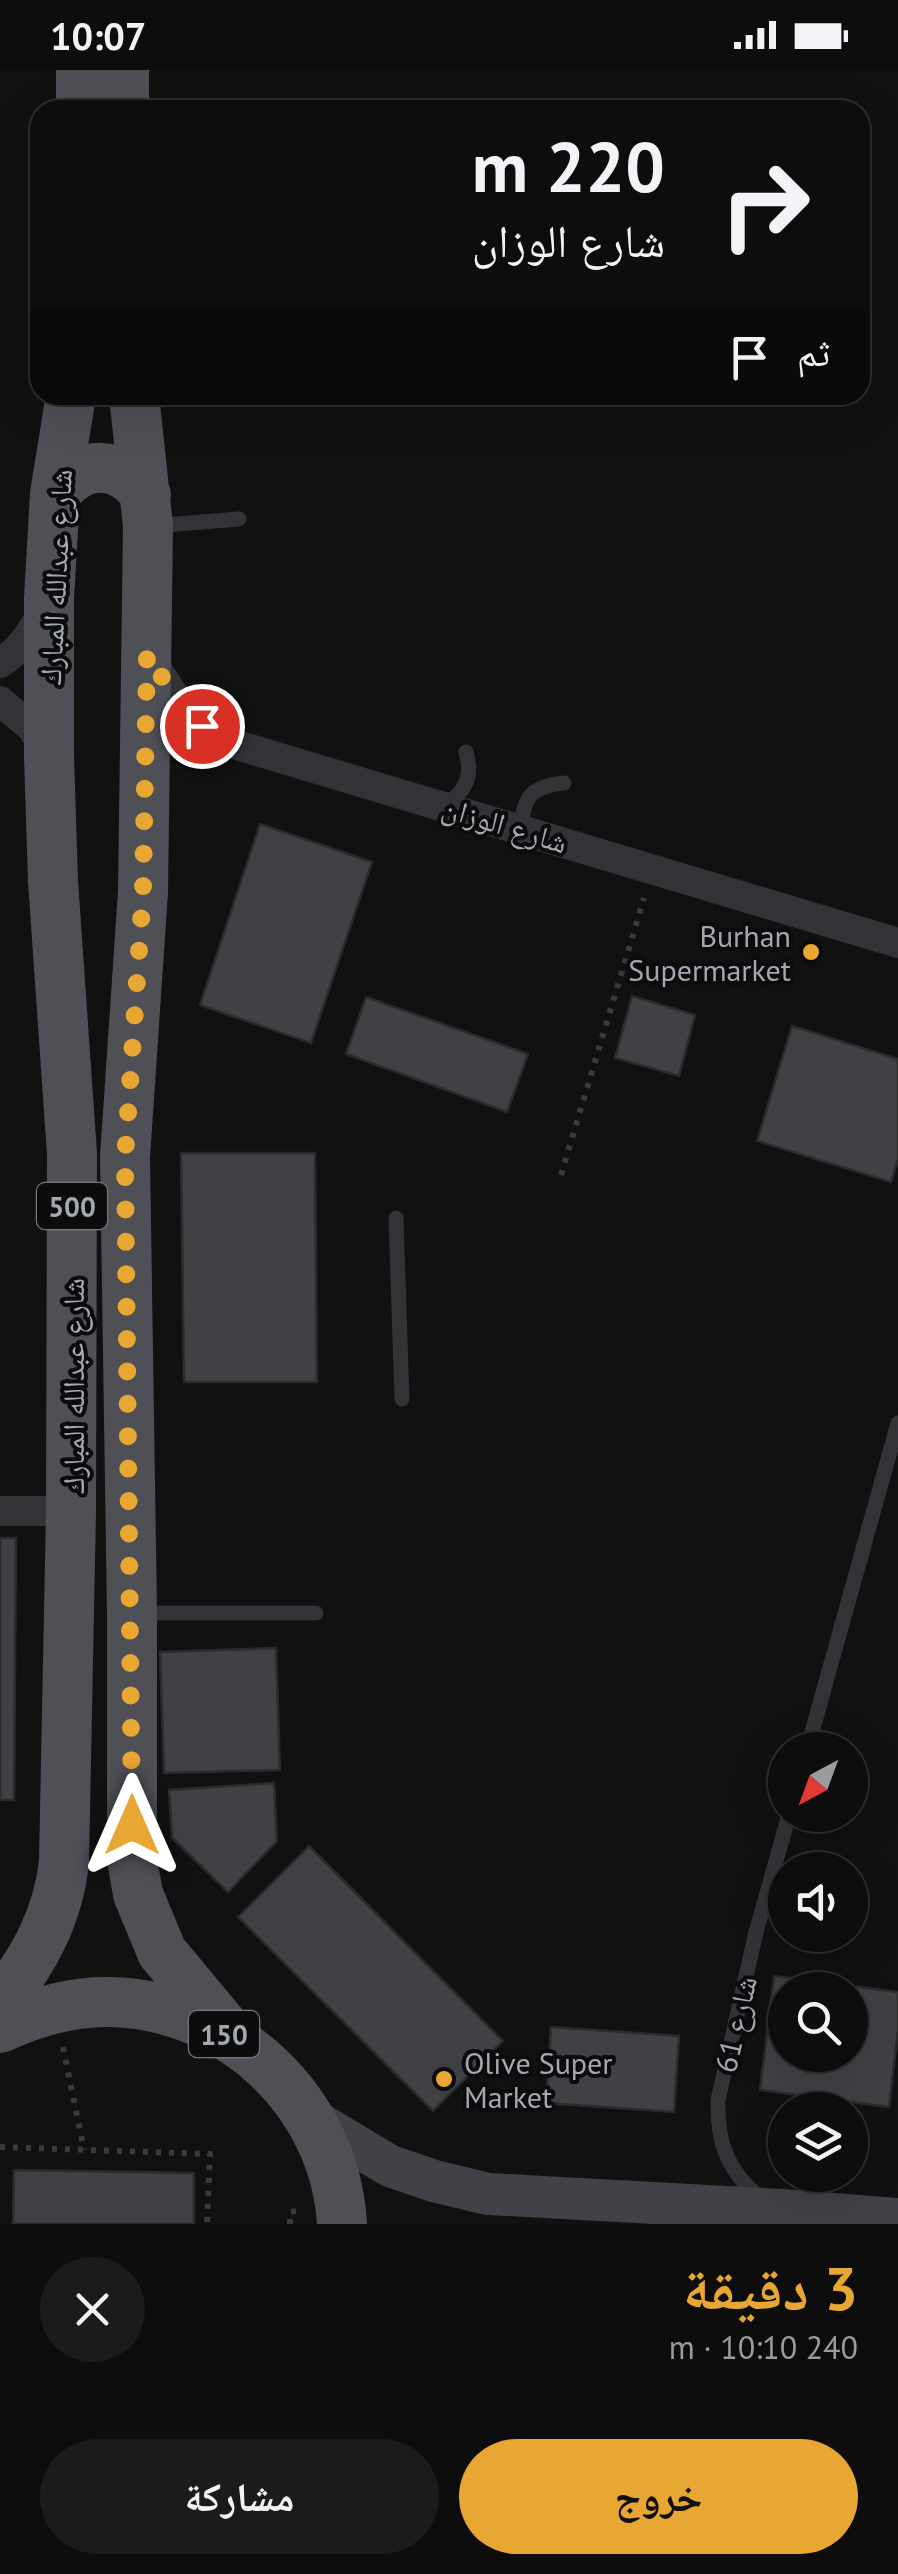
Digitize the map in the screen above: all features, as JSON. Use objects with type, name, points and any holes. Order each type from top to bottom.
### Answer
[{"type":"main road","points":[[81,70],[81,100]]},
{"type":"main road","points":[[124,70],[124,100]]},
{"type":"main road","name":"شارع عبدالله المبارك","points":[[0,2003],[32,1960],[52,1916],[61,1892],[64,1862],[71,1511],[72,1154],[56,944],[49,756],[54,494],[69,405]]},
{"type":"main road","name":"شارع عبدالله المبارك","points":[[135,405],[147,511],[147,654],[143,892],[125,1158],[132,1860],[138,1894],[162,1952],[236,2041]]},
{"type":"main road","points":[[54,494],[77,472],[109,468],[136,482],[147,511]]},
{"type":"main road","points":[[56,944],[73,962],[97,969],[121,963],[139,945]]},
{"type":"main road","name":"150","points":[[0,2028],[56,2008],[110,2002],[176,2012],[207,2024],[258,2056],[278,2075],[310,2118],[322,2139],[337,2185],[342,2224]]},
{"type":"main road","name":"150","points":[[310,2118],[390,2166],[488,2194],[898,2219]]},
{"type":"street","points":[[0,664],[30,635],[50,599]]},
{"type":"street","name":"شارع الوزان","points":[[147,654],[173,694],[202,726],[240,746],[898,943]]},
{"type":"street","points":[[0,701],[32,728],[49,756]]},
{"type":"street","points":[[0,1510],[71,1511]]},
{"type":"lane","points":[[147,511],[239,519]]},
{"type":"lane","points":[[444,805],[458,797],[467,784],[470,767],[466,752]]},
{"type":"lane","points":[[522,829],[522,811],[530,795],[546,785],[564,783]]},
{"type":"lane","points":[[396,1218],[402,1399]]},
{"type":"lane","points":[[811,1732],[898,1423]]},
{"type":"lane","points":[[132,1613],[316,1613]]},
{"type":"lane","name":"شارع 61","points":[[782,2210],[758,2197],[739,2178],[724,2154],[717,2128],[718,2100],[783,1832]]},
{"type":"path","points":[[561,1175],[653,868]]},
{"type":"path","points":[[0,2147],[210,2154],[207,2224]]},
{"type":"building","points":[[260,824],[372,862],[311,1043],[200,1005]]},
{"type":"building","points":[[632,996],[695,1015],[679,1076],[615,1058]]},
{"type":"building","points":[[366,997],[528,1054],[507,1112],[346,1054]]},
{"type":"building","points":[[792,1026],[898,1059],[898,1160],[891,1182],[757,1141]]},
{"type":"building","points":[[181,1153],[315,1153],[317,1382],[184,1382]]},
{"type":"building","points":[[0,1538],[16,1538],[14,1800],[0,1800]]},
{"type":"building","points":[[276,1648],[280,1770],[164,1773],[160,1652]]},
{"type":"building","points":[[274,1783],[277,1841],[228,1892],[172,1838],[169,1790]]},
{"type":"building","points":[[309,1846],[503,2041],[433,2111],[238,1917]]},
{"type":"building","points":[[868,1988],[898,1992],[889,2107],[868,2104],[868,2092],[760,2090],[768,2025],[768,2072],[868,2072]]},
{"type":"building","points":[[551,2027],[679,2036],[674,2112],[546,2103]]},
{"type":"building","points":[[14,2170],[194,2173],[194,2224],[13,2224]]},
{"type":"place","name":"Burhan Supermarket","points":[[811,952]]},
{"type":"place","name":"Olive Super Market","points":[[444,2079]]},
{"type":"route","points":[[132,1825],[125,1158],[143,892],[147,654],[173,694],[202,726]]}]
